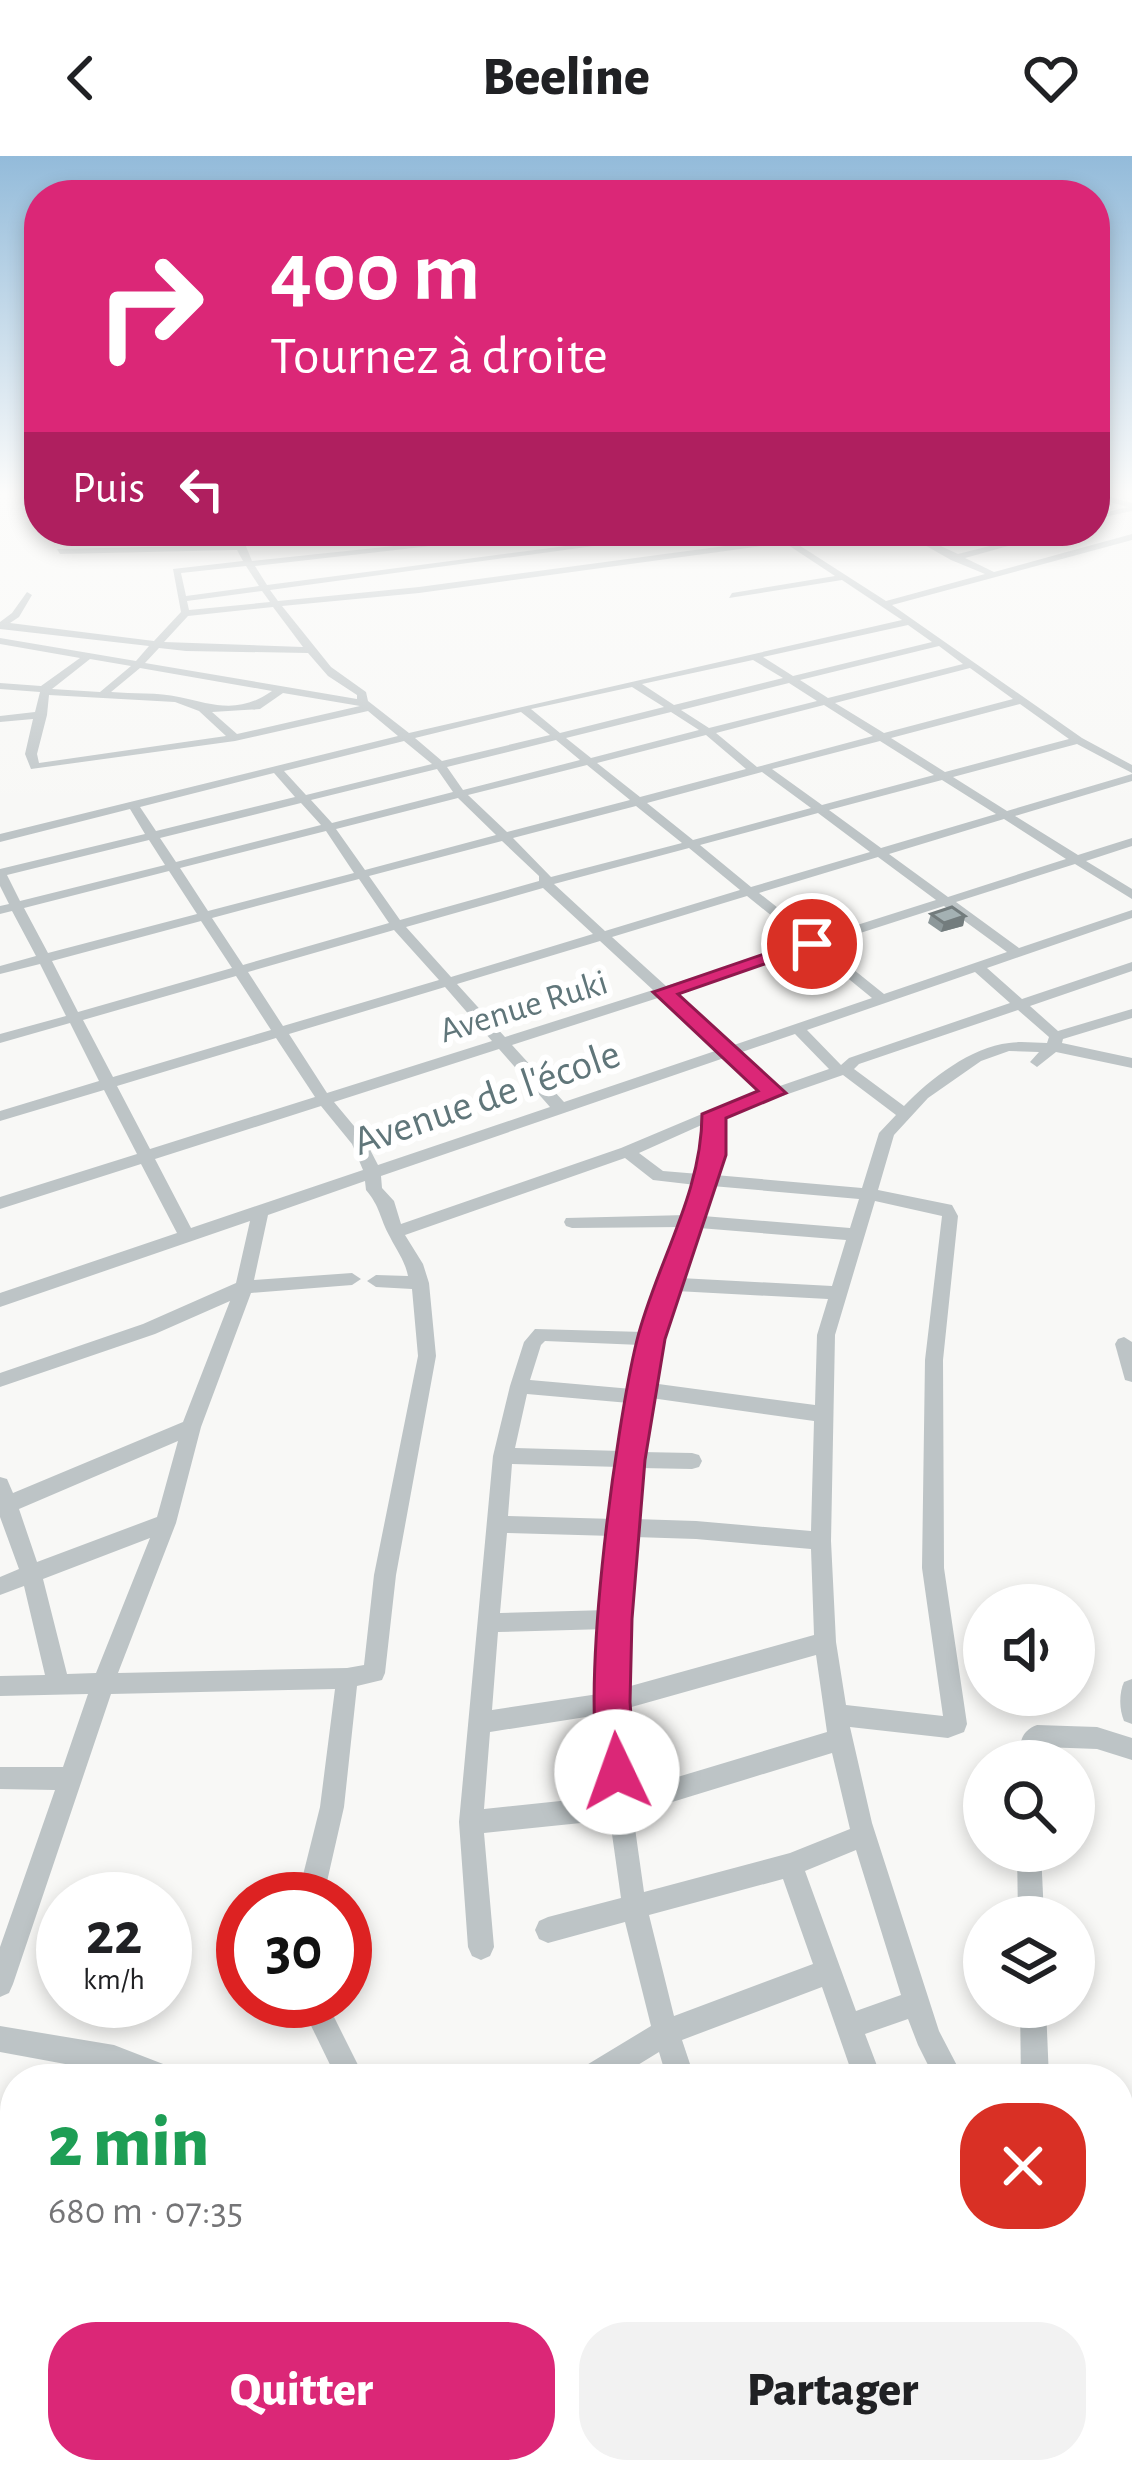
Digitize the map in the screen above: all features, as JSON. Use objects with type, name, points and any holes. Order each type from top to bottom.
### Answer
[{"type":"street","points":[[1,626],[25,600]]},
{"type":"street","points":[[181,600],[185,613]]},
{"type":"street","points":[[276,600],[329,671],[362,694],[367,704],[440,765],[460,794],[545,875],[545,883]]},
{"type":"street","points":[[105,692],[185,613],[331,600]]},
{"type":"street","points":[[878,600],[1131,776]]},
{"type":"street","points":[[885,604],[901,600]]},
{"type":"street","points":[[0,838],[523,708],[908,622]]},
{"type":"street","points":[[1,626],[221,650],[313,650]]},
{"type":"street","points":[[38,646],[60,630]]},
{"type":"street","points":[[0,640],[367,704]]},
{"type":"street","points":[[188,1238],[42,959],[8,908],[0,873],[940,643]]},
{"type":"street","points":[[754,656],[1000,816],[1132,895]]},
{"type":"street","points":[[86,658],[47,691],[31,754],[35,767],[236,738],[367,704]]},
{"type":"street","points":[[8,908],[971,665]]},
{"type":"street","points":[[633,683],[1017,953]]},
{"type":"street","points":[[0,686],[166,696],[202,709],[236,738]]},
{"type":"street","points":[[202,709],[256,707],[281,689]]},
{"type":"street","points":[[0,970],[1022,700]]},
{"type":"street","points":[[523,708],[635,804],[882,999]]},
{"type":"street","points":[[0,719],[42,715]]},
{"type":"street","points":[[0,1039],[545,883],[1078,740]]},
{"type":"street","points":[[277,770],[329,827],[397,925],[561,1109]]},
{"type":"street","points":[[0,1116],[1131,776]]},
{"type":"street","points":[[0,1686],[346,1678],[374,1673],[385,1575],[427,1356],[419,1283],[386,1201],[374,1190],[375,1173],[352,1131],[324,1100],[132,804]]},
{"type":"street","name":"Avenue Ruki","points":[[0,1203],[1132,842]]},
{"type":"street","points":[[545,883],[606,934],[774,1093]]},
{"type":"street","name":"Avenue de l'école","points":[[0,1300],[1132,914]]},
{"type":"street","points":[[395,1232],[627,1152],[714,1114],[842,1070],[854,1060],[1132,966]]},
{"type":"street","points":[[978,968],[1055,1041],[1132,1063]]},
{"type":"street","points":[[942,2064],[927,2036],[864,1835],[838,1727],[825,1642],[821,1541],[826,1335],[887,1132],[923,1095],[994,1049],[1055,1041],[1132,1013]]},
{"type":"street","points":[[797,1028],[842,1070],[905,1114]]},
{"type":"street","points":[[1036,1062],[1055,1041]]},
{"type":"street","points":[[676,2064],[631,1905],[613,1702],[616,1619],[639,1397],[666,1284],[717,1140],[714,1114]]},
{"type":"street","points":[[471,1822],[619,1807],[838,1727],[956,1724],[933,1568],[934,1360],[950,1216],[946,1209],[870,1194],[658,1176],[627,1152]]},
{"type":"street","points":[[0,1984],[104,1681],[166,1523],[191,1427],[244,1287],[261,1208]]},
{"type":"street","points":[[572,1222],[690,1221],[858,1235]]},
{"type":"street","points":[[0,1380],[149,1330],[244,1287],[352,1280]]},
{"type":"street","points":[[376,1281],[419,1283]]},
{"type":"street","points":[[666,1284],[839,1293]]},
{"type":"street","points":[[481,1947],[471,1822],[503,1456],[519,1386],[533,1342],[542,1334],[651,1339]]},
{"type":"street","points":[[1124,1344],[1132,1375]]},
{"type":"street","points":[[519,1386],[639,1397],[647,1390],[822,1414]]},
{"type":"street","points":[[58,1685],[32,1574],[2,1500],[191,1427]]},
{"type":"street","points":[[503,1456],[692,1461]]},
{"type":"street","points":[[0,1586],[166,1523]]},
{"type":"street","points":[[498,1524],[821,1541]]},
{"type":"street","points":[[489,1623],[616,1619]]},
{"type":"street","points":[[481,1723],[613,1702],[825,1642]]},
{"type":"street","points":[[316,1872],[332,1807],[346,1678]]},
{"type":"street","points":[[1132,1689],[1132,1713]]},
{"type":"street","points":[[1032,1740],[1037,1736],[1097,1738],[1132,1749]]},
{"type":"street","points":[[0,1778],[72,1779]]},
{"type":"street","points":[[548,1930],[790,1865],[864,1835]]},
{"type":"street","points":[[790,1865],[862,2064]]},
{"type":"street","points":[[614,2064],[665,2033],[828,1972]]},
{"type":"street","points":[[848,2026],[917,2003]]},
{"type":"street","points":[[326,2028],[344,2064]]},
{"type":"street","points":[[1034,2028],[1035,2064]]},
{"type":"street","points":[[0,2039],[92,2064]]},
{"type":"building","points":[[952,907],[965,916],[944,923],[931,914]]},
{"type":"route","points":[[617,1772],[616,1619],[630,1460],[651,1339],[666,1284],[714,1155],[714,1114],[774,1093],[663,992],[812,944]]}]
